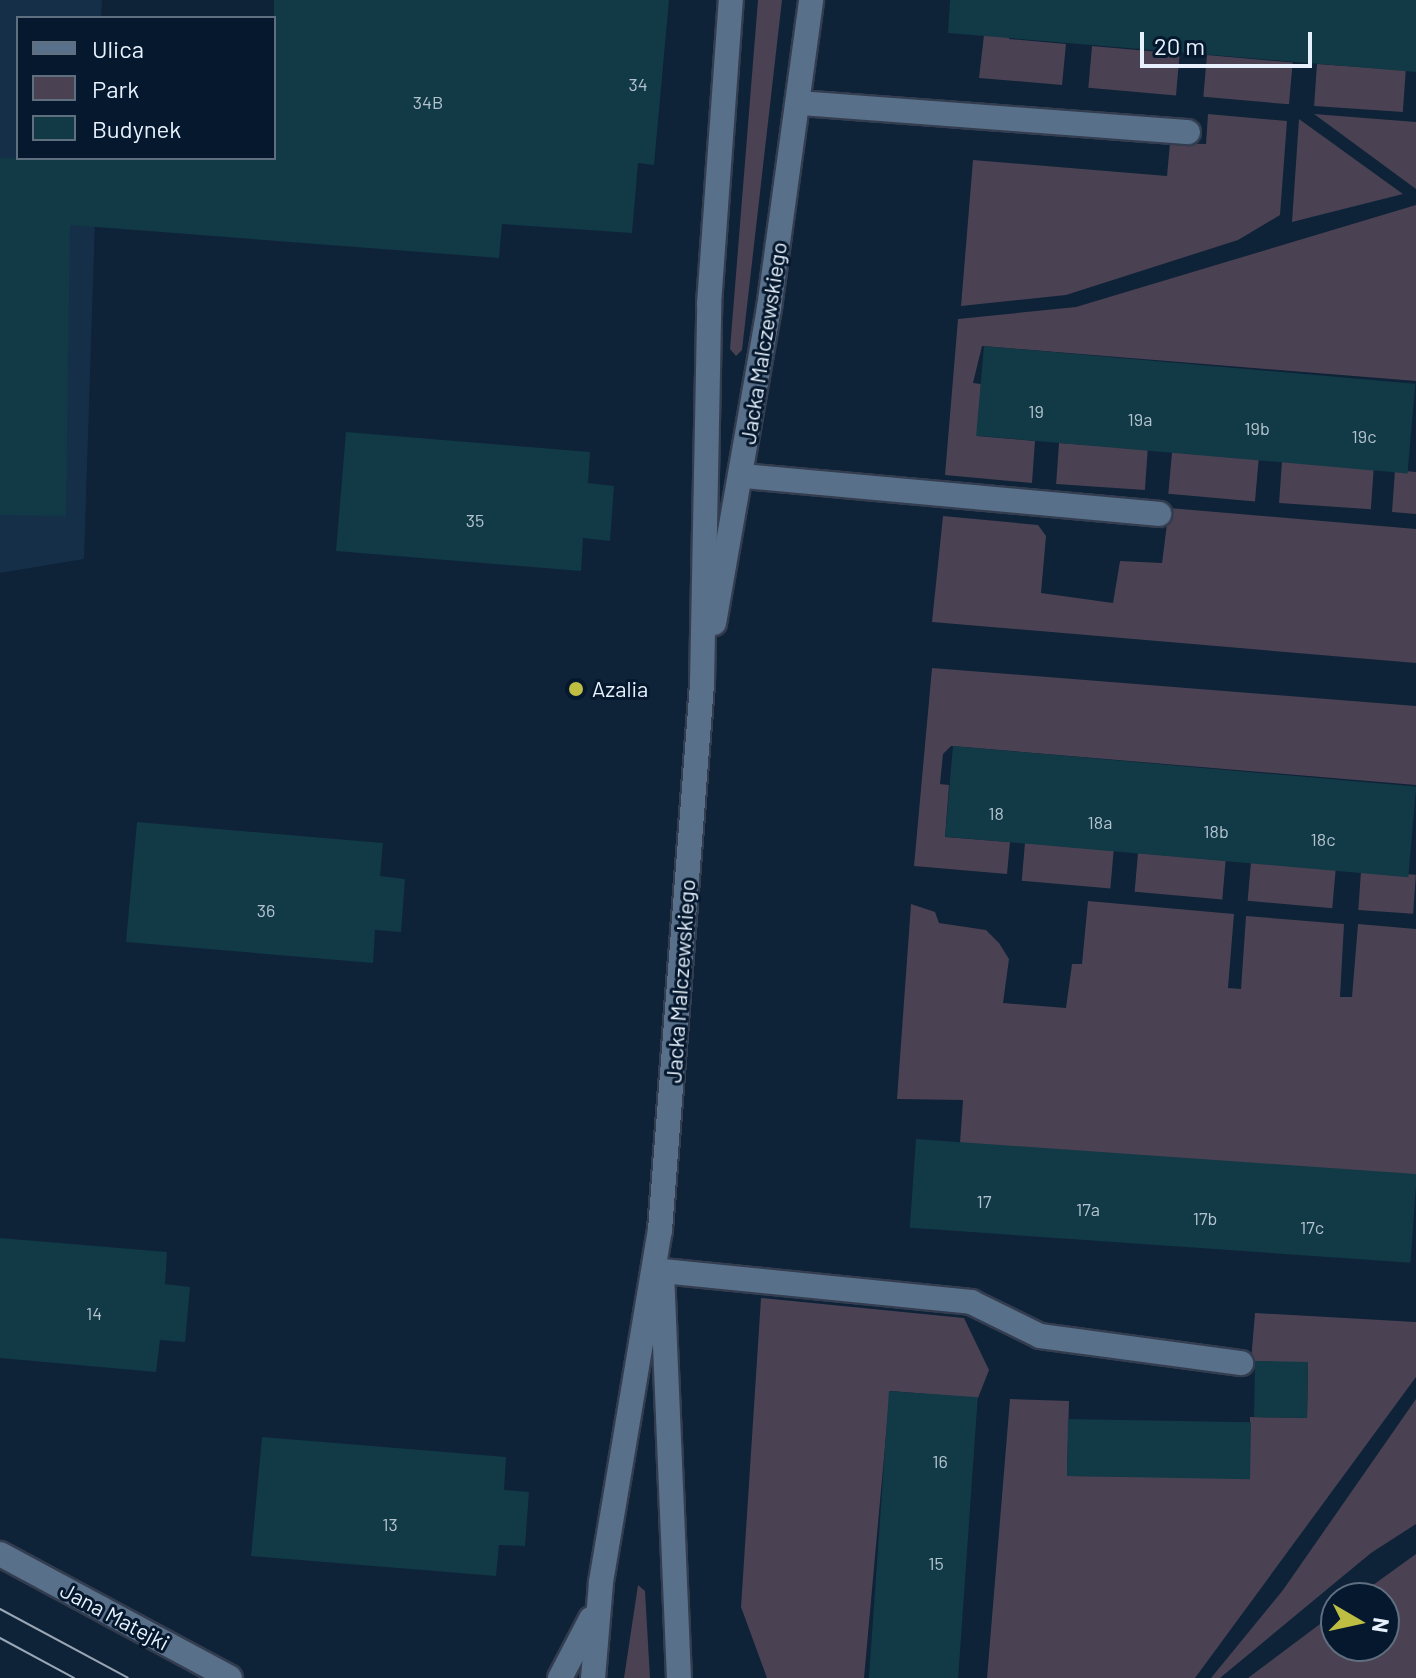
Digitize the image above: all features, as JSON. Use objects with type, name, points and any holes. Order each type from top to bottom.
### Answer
[{"type":"street","name":"Jacka Malczewskiego","points":[[593,1678],[601,1582],[660,1230],[702,684],[709,304],[731,0]]},
{"type":"street","name":"Jacka Malczewskiego","points":[[702,684],[743,476],[800,103],[811,0]]},
{"type":"street","points":[[800,103],[1188,132]]},
{"type":"street","points":[[743,476],[1159,514]]},
{"type":"street","name":"Jacka Malczewskiego","points":[[660,1230],[679,1678]]},
{"type":"street","points":[[662,1271],[971,1302],[1040,1336],[1241,1363]]},
{"type":"street","name":"Jana Matejki","points":[[0,1554],[230,1678]]},
{"type":"street","name":"Jacka Malczewskiego","points":[[560,1678],[584,1639],[601,1582]]},
{"type":"shaded area","points":[[0,0],[102,0],[101,16],[16,16],[16,160],[97,160],[84,559],[0,573]]},
{"type":"green space","points":[[758,0],[782,0],[742,350],[736,356],[730,349]]},
{"type":"green space","points":[[988,0],[1012,0],[1009,39],[1066,44],[1062,85],[979,78]]},
{"type":"green space","points":[[1092,46],[1180,54],[1176,96],[1088,88]]},
{"type":"green space","points":[[1207,55],[1293,62],[1289,104],[1203,97]]},
{"type":"green space","points":[[1317,64],[1406,70],[1403,112],[1314,106]]},
{"type":"green space","points":[[1208,114],[1287,121],[1280,215],[1238,240],[1066,295],[961,306],[973,160],[1167,176],[1170,143],[1206,144]]},
{"type":"green space","points":[[1314,114],[1416,122],[1416,189]]},
{"type":"green space","points":[[1299,119],[1403,194],[1292,222]]},
{"type":"green space","points":[[1416,205],[1416,381],[982,346],[973,383],[981,384],[977,436],[1035,441],[1032,483],[945,475],[958,319],[1076,307]]},
{"type":"green space","points":[[1059,443],[1148,449],[1145,490],[1056,484]]},
{"type":"green space","points":[[1172,452],[1259,460],[1255,501],[1168,494]]},
{"type":"green space","points":[[1282,461],[1374,467],[1371,509],[1279,503]]},
{"type":"green space","points":[[1395,470],[1416,472],[1416,514],[1392,512]]},
{"type":"green space","points":[[1169,508],[1416,529],[1416,663],[932,622],[943,516],[1038,525],[1046,536],[1041,593],[1113,603],[1120,561],[1162,563]]},
{"type":"green space","points":[[932,668],[1416,706],[1416,785],[951,746],[943,754],[940,784],[949,785],[945,837],[1010,842],[1007,874],[914,866]]},
{"type":"green space","points":[[1025,843],[1114,851],[1110,889],[1022,881]]},
{"type":"green space","points":[[1138,853],[1226,861],[1222,900],[1135,892]]},
{"type":"green space","points":[[1251,862],[1336,869],[1332,908],[1248,901]]},
{"type":"green space","points":[[1361,871],[1416,875],[1413,914],[1358,910]]},
{"type":"green space","points":[[1088,901],[1234,914],[1228,988],[1241,989],[1246,916],[1344,924],[1340,997],[1352,997],[1358,924],[1416,929],[1416,1178],[960,1143],[963,1100],[897,1099],[911,904],[935,912],[939,923],[986,930],[999,943],[1009,959],[1003,1003],[1066,1008],[1072,964],[1082,964]]},
{"type":"green space","points":[[761,1298],[964,1318],[989,1370],[978,1398],[890,1391],[864,1678],[767,1678],[741,1607]]},
{"type":"green space","points":[[1255,1313],[1416,1322],[1416,1377],[1195,1678],[987,1678],[1010,1399],[1069,1401],[1067,1476],[1250,1477],[1250,1417],[1307,1418],[1308,1363],[1251,1361]]},
{"type":"green space","points":[[1416,1399],[1416,1524],[1371,1553],[1336,1582],[1320,1582],[1320,1595],[1220,1678],[1211,1678],[1283,1590]]},
{"type":"green space","points":[[1416,1554],[1416,1678],[1248,1678],[1320,1624],[1320,1662],[1400,1662],[1400,1582],[1377,1582]]},
{"type":"green space","points":[[638,1585],[645,1591],[650,1678],[624,1678]]},
{"type":"building","points":[[274,0],[669,0],[654,165],[638,163],[632,233],[502,224],[499,258],[70,225],[66,516],[0,515],[0,158],[276,160]]},
{"type":"building","points":[[950,0],[1416,0],[1416,72],[948,33]]},
{"type":"building","points":[[984,346],[1415,384],[1408,473],[976,436]]},
{"type":"building","points":[[346,432],[590,452],[588,483],[614,486],[610,541],[583,538],[581,571],[336,551]]},
{"type":"building","points":[[953,746],[1416,787],[1408,877],[945,837]]},
{"type":"building","points":[[137,822],[383,843],[380,876],[405,879],[401,932],[375,930],[373,963],[126,942]]},
{"type":"building","points":[[916,1139],[1416,1174],[1411,1263],[910,1228]]},
{"type":"building","points":[[0,1238],[167,1252],[165,1284],[190,1287],[185,1342],[160,1340],[156,1372],[0,1358]]},
{"type":"building","points":[[1255,1361],[1308,1362],[1307,1418],[1254,1417]]},
{"type":"building","points":[[889,1391],[978,1397],[958,1678],[869,1678]]},
{"type":"building","points":[[1068,1419],[1251,1422],[1250,1479],[1067,1476]]},
{"type":"building","points":[[262,1437],[506,1457],[504,1490],[529,1492],[525,1546],[499,1545],[496,1576],[251,1556]]},
{"type":"tram line","points":[[0,1609],[128,1678]]},
{"type":"tram line","points":[[0,1638],[74,1678]]},
{"type":"place","name":"Azalia","points":[[576,689]]}]
